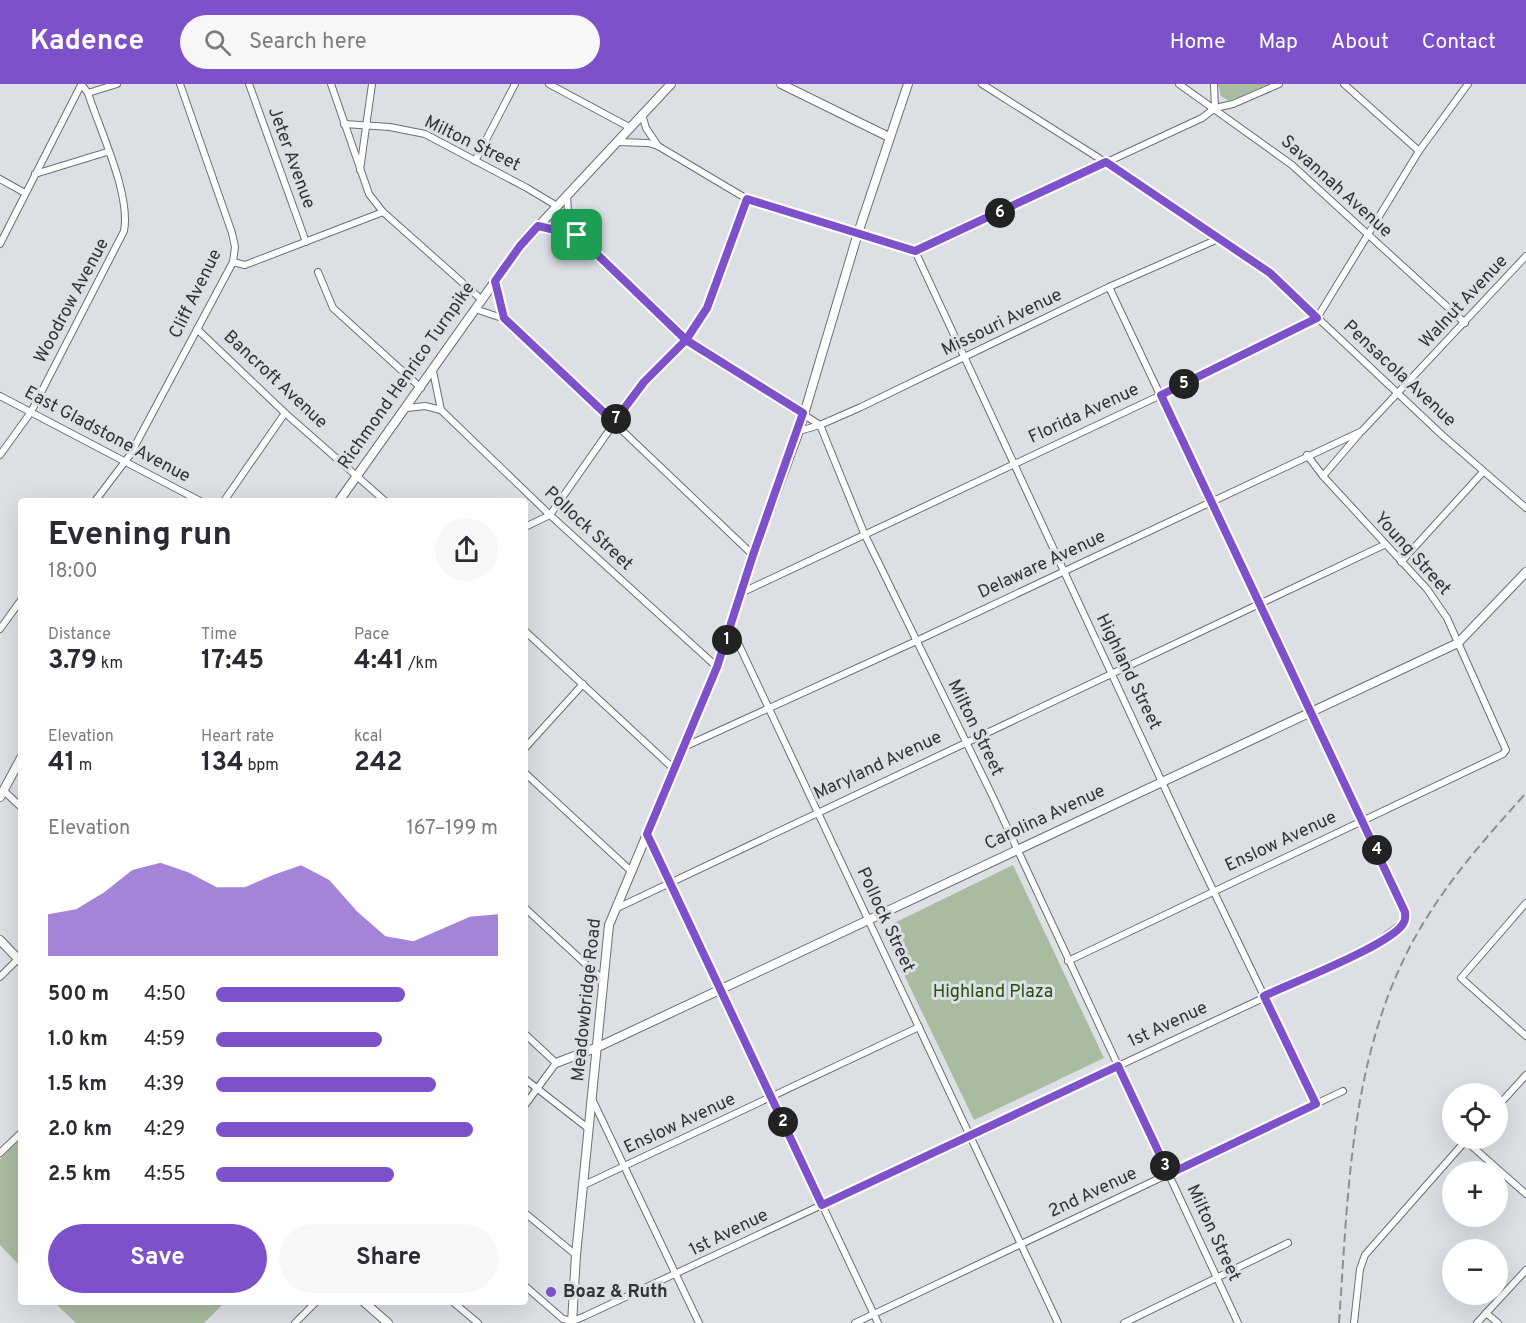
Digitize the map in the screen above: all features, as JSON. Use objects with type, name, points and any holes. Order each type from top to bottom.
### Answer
[{"type":"street","points":[[0,244],[81,84]]},
{"type":"street","name":"Woodrow Avenue","points":[[0,455],[31,412],[122,240],[126,222],[125,206],[108,152],[88,93],[81,84]]},
{"type":"street","points":[[88,93],[117,84]]},
{"type":"street","name":"Cliff Avenue","points":[[97,498],[126,461],[233,262],[235,246],[232,233],[180,84]]},
{"type":"street","name":"Jeter Avenue","points":[[249,84],[306,242]]},
{"type":"street","points":[[331,84],[369,194],[383,212],[482,300]]},
{"type":"street","points":[[360,171],[372,84]]},
{"type":"street","points":[[475,161],[515,84]]},
{"type":"street","points":[[549,84],[629,127]]},
{"type":"street","name":"Richmond Henrico Turnpike","points":[[341,498],[520,246],[671,84]]},
{"type":"street","points":[[781,84],[889,137]]},
{"type":"street","name":"Meadowbridge Road","points":[[572,1322],[576,1255],[609,925],[686,746],[731,628],[753,555],[799,431],[858,232],[908,84]]},
{"type":"street","name":"Pensacola Avenue","points":[[982,84],[1106,162],[1270,273],[1483,472],[1526,508]]},
{"type":"street","name":"Savannah Avenue","points":[[1179,84],[1292,165],[1465,322]]},
{"type":"street","points":[[1214,84],[1215,108]]},
{"type":"street","points":[[616,142],[648,143],[747,199],[915,251],[1202,118],[1215,108],[1233,104],[1279,84]]},
{"type":"street","points":[[1344,84],[1419,151]]},
{"type":"street","points":[[1317,318],[1419,151],[1468,84]]},
{"type":"street","points":[[642,114],[646,128],[658,147]]},
{"type":"street","name":"Milton Street","points":[[344,124],[390,127],[425,134],[527,188],[556,206]]},
{"type":"street","points":[[35,174],[108,152]]},
{"type":"street","points":[[0,179],[26,193]]},
{"type":"street","points":[[567,196],[568,211],[577,235],[686,340],[820,425]]},
{"type":"street","points":[[528,526],[550,515],[644,382],[686,340],[707,308],[747,199]]},
{"type":"street","points":[[233,262],[245,264],[383,212]]},
{"type":"street","points":[[538,226],[577,235]]},
{"type":"street","name":"Missouri Avenue","points":[[799,431],[820,425],[965,358],[1109,287],[1218,239]]},
{"type":"street","name":"Highland Street","points":[[915,251],[1063,571],[1316,1104]]},
{"type":"street","name":"Walnut Avenue","points":[[1399,393],[1526,256]]},
{"type":"street","points":[[318,272],[333,308],[421,388]]},
{"type":"street","points":[[495,281],[504,318]]},
{"type":"street","points":[[1109,287],[1364,820]]},
{"type":"street","points":[[476,309],[504,318],[753,555]]},
{"type":"street","name":"Florida Avenue","points":[[741,592],[1161,395],[1317,318]]},
{"type":"street","name":"Bancroft Avenue","points":[[197,329],[285,413],[382,498]]},
{"type":"street","points":[[407,408],[425,406],[441,410],[433,371]]},
{"type":"street","name":"Delaware Avenue","points":[[686,746],[915,641],[1362,430],[1399,393]]},
{"type":"street","name":"East Gladstone Avenue","points":[[0,396],[195,498]]},
{"type":"street","name":"Pollock Street","points":[[441,410],[550,515],[717,667]]},
{"type":"street","points":[[226,498],[285,413]]},
{"type":"street","name":"Milton Street","points":[[820,425],[864,533],[966,741],[1238,1323]]},
{"type":"street","points":[[1323,477],[1362,430]]},
{"type":"street","name":"Young Street","points":[[1307,454],[1323,477],[1427,590],[1447,618],[1506,750]]},
{"type":"street","points":[[1401,562],[1483,472]]},
{"type":"street","name":"Maryland Avenue","points":[[614,909],[1384,545]]},
{"type":"street","name":"Carolina Avenue","points":[[556,1063],[598,1047],[721,990],[1458,643],[1526,572]]},
{"type":"street","points":[[0,628],[18,604]]},
{"type":"street","name":"Pollock Street","points":[[731,628],[1058,1323]]},
{"type":"street","points":[[528,634],[675,770]]},
{"type":"street","points":[[528,745],[583,684]]},
{"type":"street","name":"Enslow Avenue","points":[[1068,961],[1503,754],[1506,750]]},
{"type":"street","points":[[18,764],[2,794],[18,805]]},
{"type":"street","points":[[528,776],[631,871]]},
{"type":"street","name":"1st Avenue","points":[[572,1322],[1370,948],[1397,930],[1404,922],[1405,912],[1364,820]]},
{"type":"street","points":[[647,834],[878,1323]]},
{"type":"street","points":[[1526,903],[1465,970],[1461,979],[1526,1036]]},
{"type":"street","points":[[528,911],[603,980]]},
{"type":"street","points":[[0,940],[18,959]]},
{"type":"street","points":[[0,977],[18,963]]},
{"type":"street","name":"Enslow Avenue","points":[[584,1185],[919,1027]]},
{"type":"street","points":[[528,1037],[556,1063],[528,1101]]},
{"type":"street","points":[[1508,1095],[1526,1075]]},
{"type":"street","points":[[528,1081],[589,1129]]},
{"type":"street","name":"2nd Avenue","points":[[855,1323],[1343,1091]]},
{"type":"street","points":[[593,1101],[699,1323]]},
{"type":"street","points":[[0,1153],[18,1136]]},
{"type":"street","points":[[1354,1323],[1360,1269],[1365,1255],[1459,1149]]},
{"type":"street","points":[[1477,1149],[1526,1194]]},
{"type":"street","points":[[528,1215],[576,1255]]},
{"type":"street","points":[[1124,1323],[1288,1243]]},
{"type":"street","points":[[1477,1323],[1526,1270]]},
{"type":"street","points":[[528,1289],[563,1319],[572,1322]]},
{"type":"street","points":[[296,1323],[313,1305]]},
{"type":"street","points":[[371,1305],[388,1323]]},
{"type":"street","points":[[457,1305],[478,1323]]},
{"type":"street","points":[[1486,1313],[1498,1323]]},
{"type":"green space","points":[[1218,84],[1269,84],[1229,101],[1221,96]]},
{"type":"green space","name":"Highland Plaza","points":[[1013,865],[1104,1058],[974,1120],[882,929]]},
{"type":"green space","points":[[18,1142],[18,1264],[0,1245],[0,1159]]},
{"type":"green space","points":[[57,1305],[222,1305],[204,1323],[76,1323]]},
{"type":"railway","points":[[1339,1323],[1346,1217],[1358,1112],[1368,1060],[1383,1010],[1403,961],[1429,914],[1487,837],[1526,793]]},
{"type":"place","name":"Boaz & Ruth","points":[[551,1292]]},
{"type":"route","points":[[577,235],[552,227],[538,226],[520,246],[495,281],[504,318],[614,422],[644,382],[686,340],[707,308],[747,199],[915,251],[1106,162],[1270,273],[1317,318],[1161,395],[1364,820],[1405,912],[1404,922],[1397,930],[1370,948],[1264,996],[1316,1104],[1169,1174],[1118,1066],[822,1205],[647,834],[686,746],[717,667],[753,555],[799,431],[803,413],[686,340],[577,235]]}]
